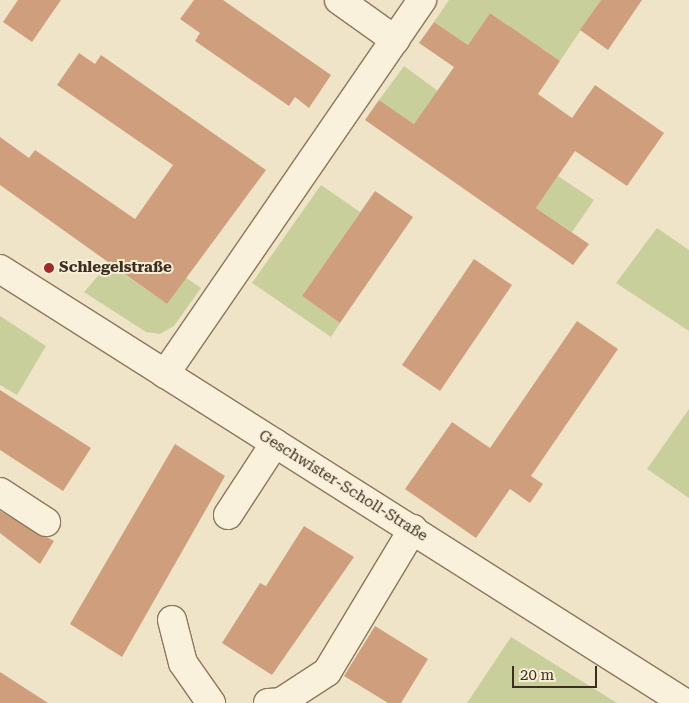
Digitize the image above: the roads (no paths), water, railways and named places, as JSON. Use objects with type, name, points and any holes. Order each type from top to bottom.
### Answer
[{"type":"street","points":[[339,0],[395,40]]},
{"type":"street","points":[[165,374],[422,0]]},
{"type":"street","name":"Geschwister-Scholl-Straße","points":[[0,269],[685,703]]},
{"type":"street","points":[[228,516],[275,443]]},
{"type":"street","points":[[0,492],[46,522]]},
{"type":"street","points":[[268,703],[281,702],[327,672],[413,529]]},
{"type":"street","points":[[172,620],[183,663],[211,703]]},
{"type":"place","name":"Schlegelstraße","points":[[49,268]]}]
